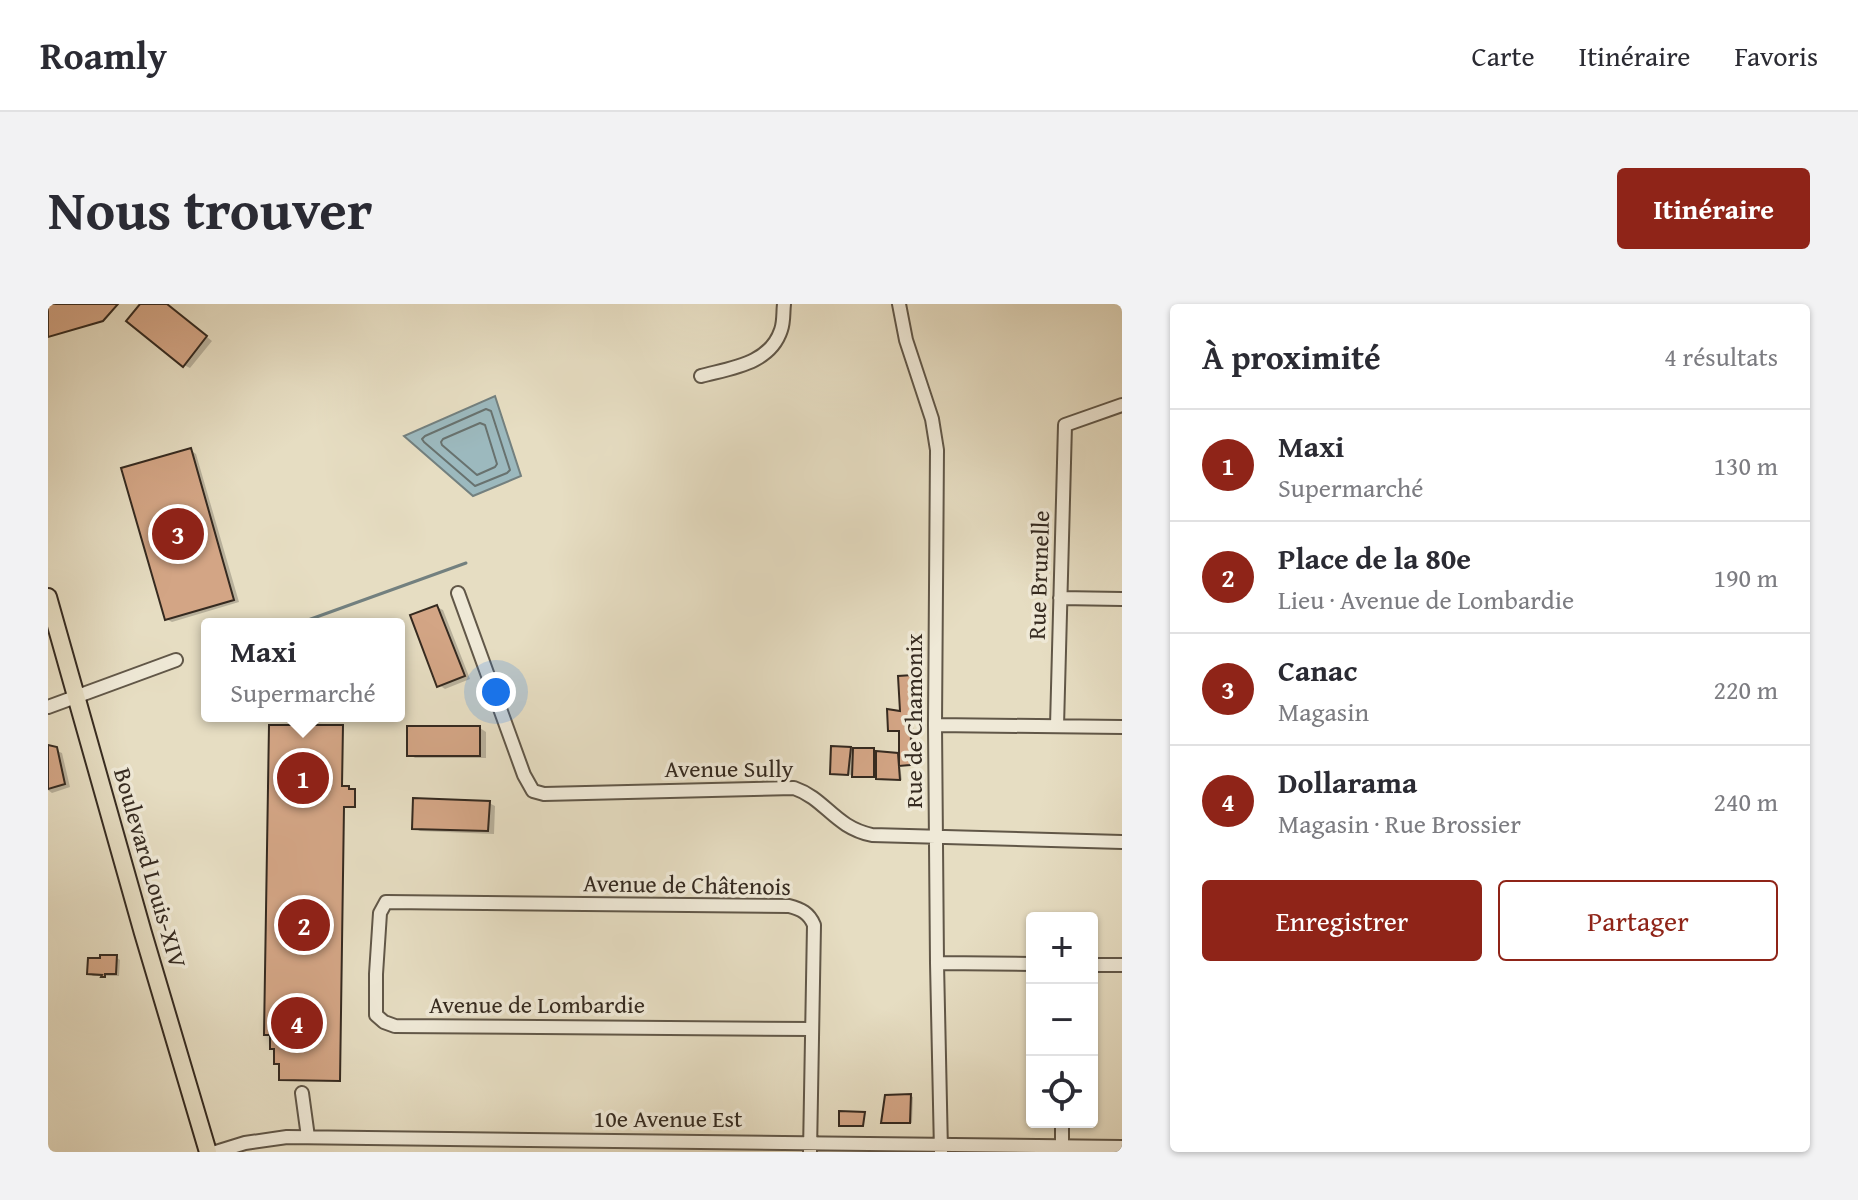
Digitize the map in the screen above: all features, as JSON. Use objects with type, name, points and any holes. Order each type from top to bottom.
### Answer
[{"type":"main road","name":"Boulevard Louis-XIV","points":[[48,597],[208,1152]]},
{"type":"street","points":[[701,376],[740,366],[762,356],[774,346],[783,327],[784,304]]},
{"type":"street","name":"Rue de Chamonix","points":[[899,304],[906,340],[932,419],[937,450],[935,725],[942,1148]]},
{"type":"street","name":"Rue Brunelle","points":[[1057,726],[1065,425],[1122,405]]},
{"type":"street","name":"Avenue Sully","points":[[458,593],[524,775],[533,791],[544,794],[794,788],[813,797],[842,823],[872,835],[1122,842]]},
{"type":"street","points":[[1060,598],[1122,599]]},
{"type":"street","points":[[48,707],[176,660]]},
{"type":"street","points":[[935,725],[1122,727]]},
{"type":"street","name":"Avenue de Châtenois","points":[[384,906],[386,902],[392,902],[789,906],[799,909],[810,917],[814,925],[810,1147]]},
{"type":"street","name":"Avenue de Lombardie","points":[[384,906],[379,924],[376,1015],[395,1026],[812,1029]]},
{"type":"street","points":[[937,963],[1026,964]]},
{"type":"street","points":[[1098,965],[1122,965]]},
{"type":"street","points":[[302,1093],[308,1137]]},
{"type":"street","points":[[1062,1128],[1062,1146]]},
{"type":"street","name":"10e Avenue Est","points":[[216,1152],[245,1143],[287,1137],[308,1137],[361,1146],[1122,1147]]},
{"type":"water","points":[[495,396],[521,476],[473,496],[404,436]]},
{"type":"building","points":[[48,304],[118,304],[103,321],[48,337]]},
{"type":"building","points":[[140,304],[167,304],[207,336],[183,367],[126,321]]},
{"type":"building","points":[[191,448],[234,600],[165,620],[121,468]]},
{"type":"building","points":[[437,605],[465,676],[437,687],[410,615]]},
{"type":"building","points":[[913,675],[910,765],[899,766],[899,731],[888,731],[887,709],[900,711],[898,676]]},
{"type":"building","points":[[269,725],[343,725],[342,786],[355,789],[355,807],[344,807],[340,1081],[279,1080],[279,1064],[274,1064],[270,1035],[264,1035]]},
{"type":"building","points":[[407,726],[480,726],[480,756],[407,756]]},
{"type":"building","points":[[48,745],[57,747],[65,784],[48,789]]},
{"type":"building","points":[[831,746],[851,747],[848,775],[830,774]]},
{"type":"building","points":[[853,748],[874,748],[874,777],[852,777]]},
{"type":"building","points":[[876,751],[898,753],[900,780],[876,779]]},
{"type":"building","points":[[413,798],[490,801],[488,831],[412,829]]},
{"type":"building","points":[[100,955],[117,955],[116,974],[101,977],[87,974],[88,958],[100,958]]},
{"type":"building","points":[[911,1094],[910,1123],[881,1123],[885,1095]]},
{"type":"building","points":[[839,1111],[865,1112],[863,1126],[839,1126]]},
{"type":"waterway","points":[[314,618],[466,563]]},
{"type":"place","name":"Canac","points":[[178,534]]},
{"type":"place","name":"Maxi","points":[[303,778]]},
{"type":"place","name":"Place de la 80e","points":[[304,925]]},
{"type":"place","name":"Dollarama","points":[[297,1023]]}]
